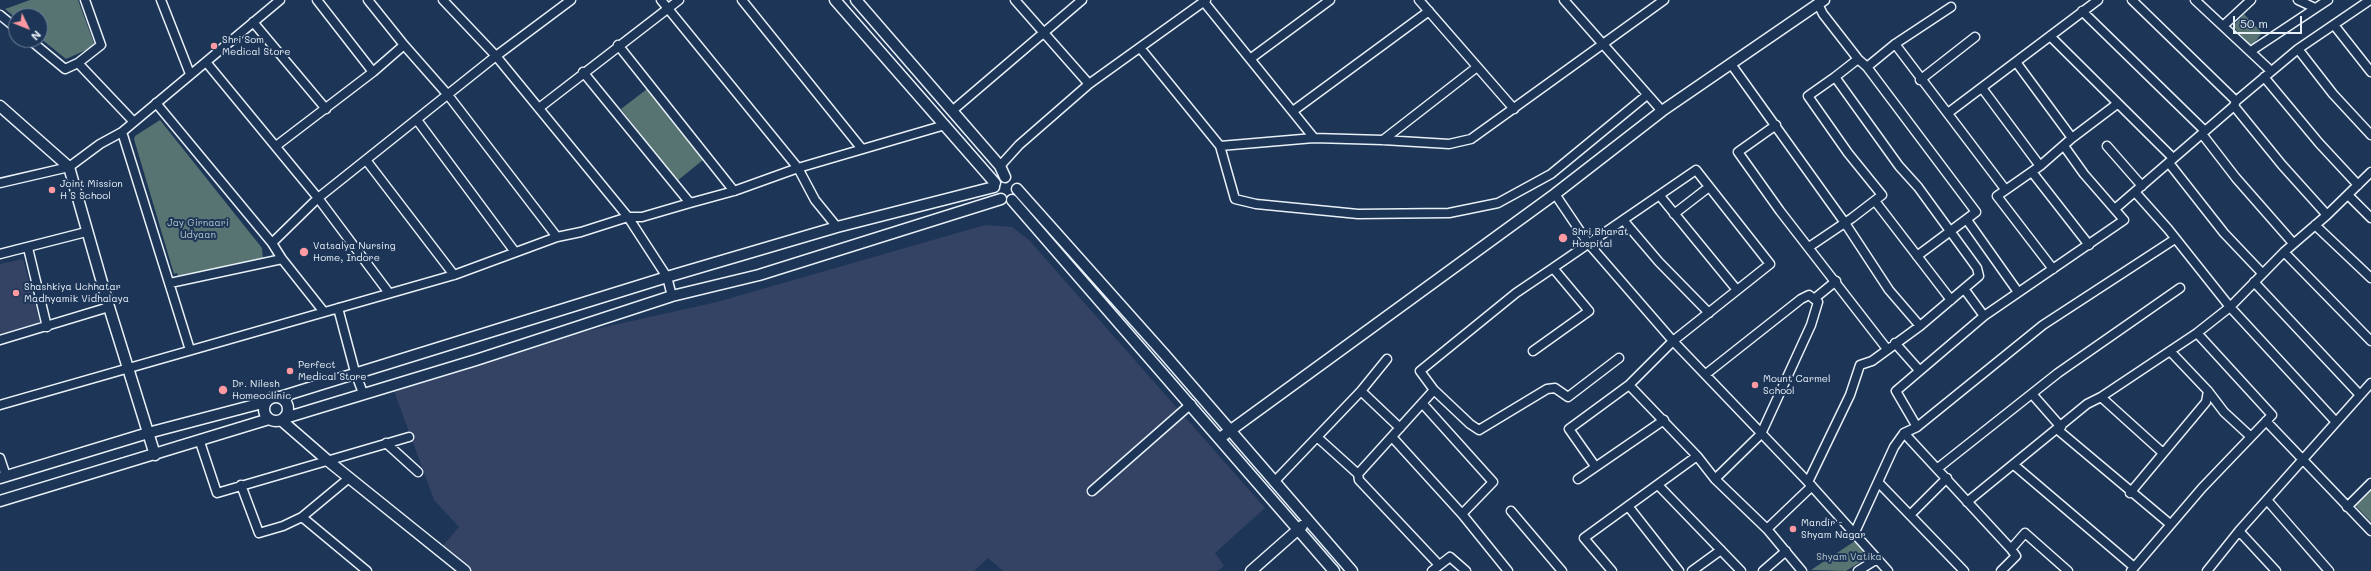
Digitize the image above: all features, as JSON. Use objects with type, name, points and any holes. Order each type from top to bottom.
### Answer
[{"type":"street","points":[[40,48],[65,69],[78,63],[101,45],[85,0]]},
{"type":"street","points":[[161,0],[190,74]]},
{"type":"street","points":[[0,183],[69,167],[100,144],[122,132],[133,120],[156,103],[280,0]]},
{"type":"street","points":[[317,0],[373,72]]},
{"type":"street","points":[[368,0],[404,45],[448,95],[557,237]]},
{"type":"street","points":[[442,0],[496,56],[628,216],[667,277],[672,296]]},
{"type":"street","points":[[272,243],[318,198],[496,56],[571,0]]},
{"type":"street","points":[[661,0],[798,168],[815,200],[837,227]]},
{"type":"street","points":[[539,108],[583,72],[679,0]]},
{"type":"street","points":[[742,0],[862,149]]},
{"type":"street","points":[[835,0],[945,125],[995,185],[995,194],[1001,200]]},
{"type":"street","points":[[856,0],[1000,166],[1005,177],[1015,182],[1017,189],[1230,430],[1352,571]]},
{"type":"street","points":[[1015,0],[1089,84]]},
{"type":"street","points":[[952,111],[1082,0]]},
{"type":"street","points":[[1250,59],[1330,0]]},
{"type":"street","points":[[1419,0],[1514,109]]},
{"type":"street","points":[[1564,0],[1662,111]]},
{"type":"street","points":[[1220,146],[1314,138],[1449,144],[1471,139],[1664,0]]},
{"type":"street","points":[[1948,113],[2098,0]]},
{"type":"street","points":[[2132,0],[2235,104],[2282,166],[2327,215]]},
{"type":"street","points":[[2195,0],[2271,71]]},
{"type":"street","points":[[2223,26],[2251,0]]},
{"type":"street","points":[[2298,0],[2315,8]]},
{"type":"street","points":[[2251,51],[2328,0]]},
{"type":"street","points":[[1000,166],[1019,145],[1089,84],[1141,49],[1205,1],[1314,138]]},
{"type":"street","points":[[1220,438],[1554,194],[1662,111],[1821,2],[1823,14],[1858,59],[1867,67],[1976,212],[1917,256]]},
{"type":"street","points":[[2116,208],[2264,77],[2298,49],[2370,2]]},
{"type":"street","points":[[1867,67],[1895,44],[1952,7]]},
{"type":"street","points":[[1293,111],[1428,11]]},
{"type":"street","points":[[2082,11],[2203,132],[2236,178],[2293,243]]},
{"type":"street","points":[[0,15],[8,22]]},
{"type":"street","points":[[254,22],[326,109]]},
{"type":"street","points":[[2334,25],[2371,72]]},
{"type":"street","points":[[2050,36],[2171,160],[2224,233],[2262,273]]},
{"type":"street","points":[[1920,80],[1975,37]]},
{"type":"street","points":[[1895,44],[1920,80],[1948,113],[2005,189]]},
{"type":"street","points":[[276,146],[373,72],[404,45]]},
{"type":"street","points":[[618,45],[734,190]]},
{"type":"street","points":[[1141,49],[1220,146],[1235,199],[1256,204],[1358,214],[1449,213],[1498,203],[1551,174],[1647,95]]},
{"type":"street","points":[[2298,49],[2333,94],[2371,135]]},
{"type":"street","points":[[1809,247],[1846,223],[1882,195],[1848,153],[1808,96],[1858,59]]},
{"type":"street","points":[[206,62],[318,198],[389,293]]},
{"type":"street","points":[[2016,62],[2072,138]]},
{"type":"street","points":[[78,63],[133,120]]},
{"type":"street","points":[[1731,64],[1846,223],[1889,290],[1920,326]]},
{"type":"street","points":[[1383,140],[1477,67]]},
{"type":"street","points":[[583,72],[690,203]]},
{"type":"street","points":[[1767,530],[1810,484],[1850,395],[1860,365],[1872,361],[1920,326],[1965,290],[1979,276],[1977,268],[1918,187],[1899,166],[1835,77]]},
{"type":"street","points":[[2264,77],[2319,143],[2358,185]]},
{"type":"street","points":[[1982,88],[2040,166]]},
{"type":"street","points":[[156,103],[272,243],[282,259],[324,312]]},
{"type":"street","points":[[2053,269],[1997,196],[2040,166],[2072,138],[2117,104]]},
{"type":"street","points":[[0,106],[69,167],[108,307],[155,455]]},
{"type":"street","points":[[417,120],[515,252]]},
{"type":"street","points":[[0,405],[454,275],[557,237],[582,232],[628,216],[642,217],[734,190],[798,168],[945,125]]},
{"type":"street","points":[[1776,125],[1738,152],[1780,211],[1809,247],[1810,251],[1836,281],[1856,311],[1888,349]]},
{"type":"street","points":[[122,132],[190,350]]},
{"type":"street","points":[[1917,427],[1896,391],[1984,316],[2124,220],[2116,208],[2084,174],[2064,146]]},
{"type":"street","points":[[2107,146],[2175,239],[2230,307],[2336,422]]},
{"type":"street","points":[[366,160],[454,275]]},
{"type":"street","points":[[1595,466],[1569,429],[1629,384],[1673,341],[1770,264],[1696,170],[1624,221],[1588,243],[1516,293],[1420,371],[1434,390],[1470,424],[1479,430],[1547,389],[1555,388],[1568,397],[1619,358]]},
{"type":"street","points":[[2032,172],[2089,245]]},
{"type":"street","points":[[1967,502],[2087,404],[2101,398],[2197,333],[2230,307],[2293,243],[2327,215],[2371,172]]},
{"type":"street","points":[[0,458],[3,477],[148,433],[266,402],[272,397],[280,397],[355,372],[542,317],[667,277],[837,227],[995,185],[1005,177]]},
{"type":"street","points":[[1674,214],[1709,187]]},
{"type":"street","points":[[1012,200],[1017,189]]},
{"type":"street","points":[[1554,194],[1588,243],[1673,341],[1855,532],[1888,571]]},
{"type":"street","points":[[2348,195],[2371,218]]},
{"type":"street","points":[[1660,196],[1737,290]]},
{"type":"street","points":[[0,501],[270,420],[283,419],[363,393],[476,360],[672,296],[759,274],[1001,200],[1012,200],[1191,404],[1297,531],[1334,571]]},
{"type":"street","points":[[1875,201],[1951,300]]},
{"type":"street","points":[[1967,220],[2018,292]]},
{"type":"street","points":[[1624,221],[1659,262],[1709,313]]},
{"type":"street","points":[[2315,225],[2371,278]]},
{"type":"street","points":[[0,254],[86,232]]},
{"type":"street","points":[[1855,532],[1894,447],[1904,434],[1917,427],[2043,325],[2175,239]]},
{"type":"street","points":[[28,248],[47,327]]},
{"type":"street","points":[[2284,252],[2371,341]]},
{"type":"street","points":[[170,283],[282,259]]},
{"type":"street","points":[[1533,351],[1589,311],[1553,268]]},
{"type":"street","points":[[1814,299],[1836,281]]},
{"type":"street","points":[[2254,282],[2360,395]]},
{"type":"street","points":[[1938,468],[2058,373],[2180,288]]},
{"type":"street","points":[[1965,290],[1984,316]]},
{"type":"street","points":[[1706,374],[1801,299],[1809,295],[1818,302],[1811,325],[1761,434],[1715,479]]},
{"type":"street","points":[[0,340],[47,327],[108,307]]},
{"type":"street","points":[[338,308],[355,372],[363,393]]},
{"type":"street","points":[[2014,465],[2133,569],[2170,524],[2250,436],[2272,415],[2197,333]]},
{"type":"street","points":[[1895,344],[1920,370]]},
{"type":"street","points":[[2170,351],[2208,391],[2224,412],[2250,436]]},
{"type":"street","points":[[1274,482],[1361,391],[1388,359]]},
{"type":"street","points":[[1629,384],[1697,456],[1715,479],[1767,530],[1802,571]]},
{"type":"street","points":[[2207,571],[2239,531],[2371,384]]},
{"type":"street","points":[[1358,474],[1434,390]]},
{"type":"street","points":[[1361,391],[1400,428]]},
{"type":"street","points":[[2130,493],[2206,402],[2208,391]]},
{"type":"street","points":[[2032,394],[2059,428],[2130,493],[2170,524]]},
{"type":"street","points":[[280,397],[288,406],[283,419]]},
{"type":"street","points":[[2101,398],[2164,453]]},
{"type":"street","points":[[266,402],[264,409],[270,420]]},
{"type":"street","points":[[1422,403],[1493,482],[1462,514]]},
{"type":"street","points":[[1092,491],[1191,404]]},
{"type":"street","points":[[283,419],[327,460],[465,571]]},
{"type":"street","points":[[1578,479],[1664,420]]},
{"type":"street","points":[[2266,421],[2371,531]]},
{"type":"street","points":[[1904,434],[1938,468],[1967,502],[2011,548],[2016,556],[2001,571]]},
{"type":"street","points":[[200,442],[217,493],[409,437]]},
{"type":"street","points":[[1317,437],[1358,474],[1359,480],[1439,565]]},
{"type":"street","points":[[1392,437],[1462,514],[1508,571]]},
{"type":"street","points":[[386,443],[418,472]]},
{"type":"street","points":[[1612,571],[1584,538],[1697,456]]},
{"type":"street","points":[[241,485],[260,533],[283,526],[302,517],[349,478]]},
{"type":"street","points":[[1911,514],[1947,478]]},
{"type":"street","points":[[1878,482],[1911,514],[1964,571]]},
{"type":"street","points":[[2348,507],[2371,483]]},
{"type":"street","points":[[1658,485],[1741,571]]},
{"type":"street","points":[[2267,500],[2329,571]]},
{"type":"street","points":[[1628,506],[1679,571]]},
{"type":"street","points":[[1510,511],[1561,571]]},
{"type":"street","points":[[302,517],[366,571]]},
{"type":"street","points":[[1251,571],[1297,531],[1307,520]]},
{"type":"street","points":[[2239,531],[2276,571]]},
{"type":"street","points":[[2011,548],[2025,533],[2068,571]]},
{"type":"street","points":[[1692,571],[1721,550]]},
{"type":"street","points":[[1763,571],[1786,551]]},
{"type":"street","points":[[1432,571],[1450,557],[1466,571]]},
{"type":"street","points":[[1858,571],[1877,559]]},
{"type":"shaded area","points":[[985,225],[1012,227],[1029,240],[1265,508],[1215,553],[1224,566],[1218,571],[1003,571],[988,558],[974,571],[468,571],[440,549],[459,527],[434,500],[394,391],[408,382],[551,339],[717,302]]},
{"type":"shaded area","name":"Shashkiya Uchhatar Madhyamik Vidhalaya","points":[[23,259],[40,323],[0,335],[0,264]]},
{"type":"green space","points":[[30,0],[78,0],[95,46],[66,59],[48,44],[48,8],[8,8],[8,11],[5,9]]},
{"type":"green space","points":[[2244,14],[2262,33],[2251,47],[2233,26]]},
{"type":"green space","points":[[647,89],[703,160],[677,181],[621,109]]},
{"type":"green space","name":"Jay Girnaari Udyaan","points":[[160,120],[262,248],[263,259],[178,276],[177,273],[174,274],[134,139],[135,136]]},
{"type":"green space","points":[[2371,484],[2371,522],[2353,503]]},
{"type":"green space","name":"Shyam Vatika","points":[[1855,541],[1868,557],[1846,571],[1811,570]]},
{"type":"place","name":"Shri Som Medical Store","points":[[214,46]]},
{"type":"place","name":"Joint Mission H S School","points":[[52,190]]},
{"type":"place","name":"Shri Bharat Hospital","points":[[1563,238]]},
{"type":"place","name":"Vatsalya Nursing Home, Indore","points":[[304,252]]},
{"type":"place","name":"Shashkiya Uchhatar Madhyamik Vidhalaya","points":[[16,293]]},
{"type":"place","name":"Perfect Medical Store","points":[[290,371]]},
{"type":"place","name":"Mount Carmel School","points":[[1755,385]]},
{"type":"place","name":"Dr. Nilesh Homeoclinic","points":[[223,390]]},
{"type":"place","name":"Mandir - Shyam Nagar","points":[[1793,529]]}]
